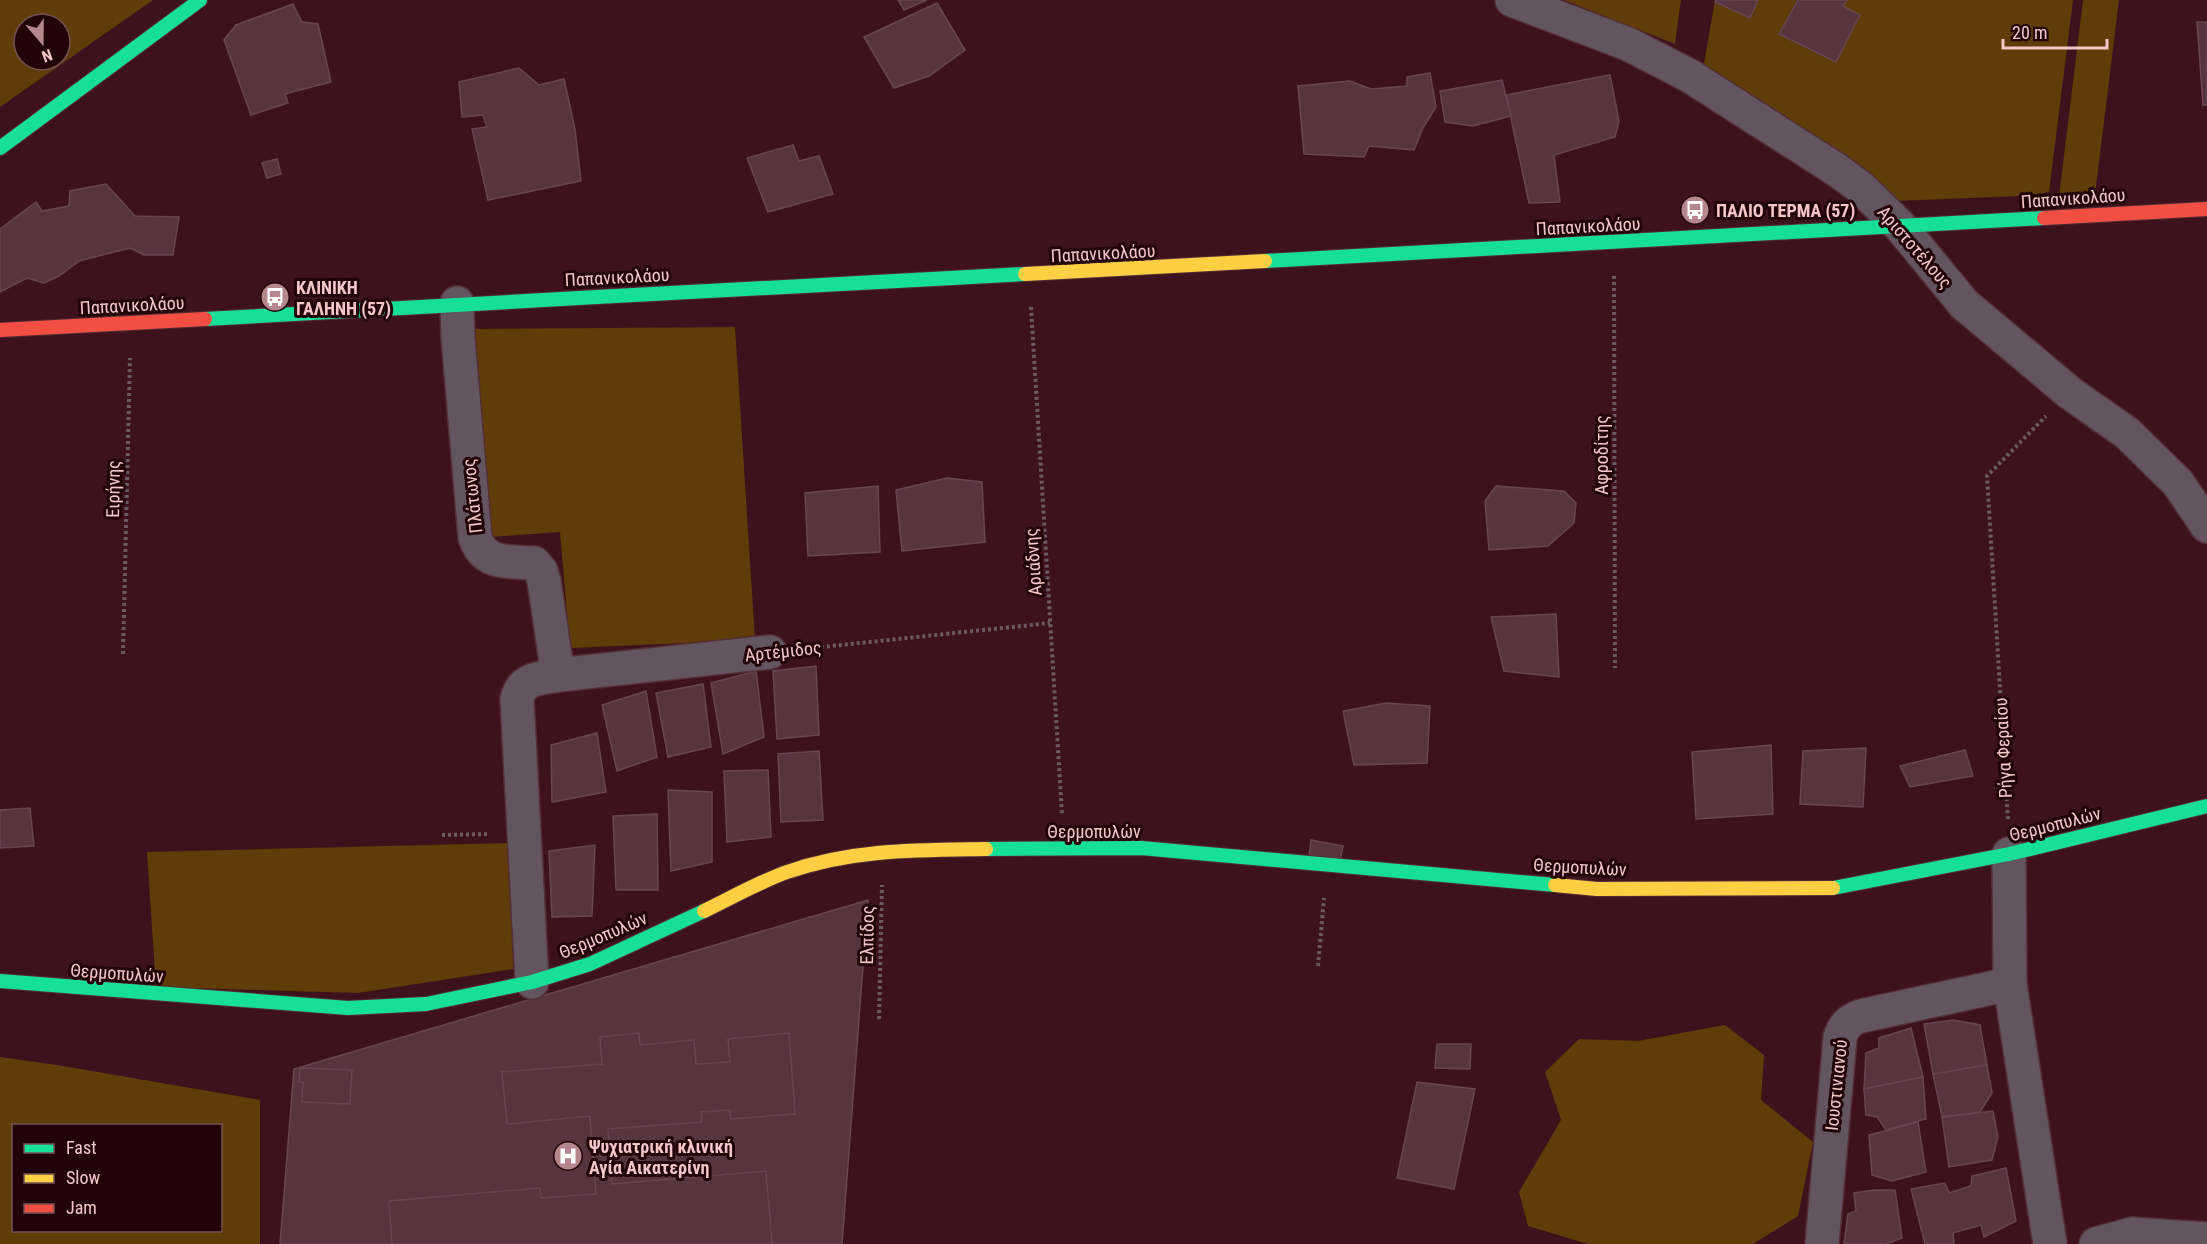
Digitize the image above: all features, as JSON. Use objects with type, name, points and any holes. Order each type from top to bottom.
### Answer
[{"type":"street","points":[[0,148],[200,0]]},
{"type":"street","name":"Αριστοτέλους","points":[[1512,0],[1628,44],[1690,76],[1837,170],[1860,188],[1900,226],[1964,304],[2070,393],[2127,433],[2178,483],[2207,526]]},
{"type":"street","name":"Παπανικολάου","points":[[0,330],[649,292],[745,290],[1029,275],[2207,209]]},
{"type":"street","name":"Πλάτωνος","points":[[457,303],[475,537],[478,547],[493,559],[534,563],[541,571],[558,675]]},
{"type":"street","name":"Αρτέμιδος","points":[[524,834],[517,699],[519,689],[526,683],[558,675],[770,652]]},
{"type":"street","name":"Θερμοπυλών","points":[[0,981],[348,1008],[426,1004],[532,982],[590,964],[786,872],[843,856],[883,851],[1141,848],[1597,889],[1836,888],[2009,854],[2207,806]]},
{"type":"street","points":[[524,834],[532,982]]},
{"type":"street","points":[[2009,854],[2010,984],[2049,1244]]},
{"type":"street","name":"Ιουστινιανού","points":[[1822,1244],[1840,1038],[1846,1024],[1861,1016],[2010,984]]},
{"type":"street","points":[[2096,1244],[2133,1234],[2207,1239]]},
{"type":"path","name":"Αφροδίτης","points":[[1614,242],[1615,668]]},
{"type":"path","name":"Αριάδνης","points":[[1029,275],[1064,849]]},
{"type":"path","name":"Ειρήνης","points":[[123,654],[131,324]]},
{"type":"path","name":"Ρήγα Φεραίου","points":[[2009,854],[1987,476],[2070,393]]},
{"type":"path","name":"Αρτέμιδος","points":[[770,652],[1050,622]]},
{"type":"path","points":[[442,835],[524,834]]},
{"type":"path","name":"Ελπίδος","points":[[879,1019],[883,851]]},
{"type":"path","points":[[1318,966],[1328,864]]},
{"type":"shaded area","points":[[0,0],[153,0],[72,57],[72,12],[12,12],[12,72],[50,72],[0,107]]},
{"type":"shaded area","points":[[1564,0],[1681,0],[1675,44]]},
{"type":"shaded area","points":[[1715,0],[2073,0],[2049,192],[2020,196],[1895,201],[1703,70]]},
{"type":"shaded area","points":[[2083,0],[2119,0],[2095,194],[2059,197]]},
{"type":"shaded area","points":[[735,327],[755,640],[570,648],[560,532],[490,537],[474,329]]},
{"type":"shaded area","points":[[511,843],[513,969],[358,993],[156,987],[147,852]]},
{"type":"shaded area","points":[[1725,1025],[1764,1055],[1761,1100],[1813,1142],[1798,1216],[1753,1244],[1588,1244],[1528,1226],[1519,1192],[1561,1120],[1545,1072],[1579,1039],[1638,1041]]},
{"type":"shaded area","points":[[0,1057],[260,1100],[260,1244],[0,1244]]},
{"type":"building","points":[[898,0],[927,0],[904,10]]},
{"type":"building","points":[[1716,0],[1758,0],[1750,18],[1715,2]]},
{"type":"building","points":[[1798,0],[1847,0],[1843,6],[1860,15],[1836,62],[1779,34]]},
{"type":"building","points":[[937,3],[965,50],[929,76],[894,88],[864,37]]},
{"type":"building","points":[[293,4],[302,22],[318,24],[331,82],[285,94],[288,103],[251,115],[224,40],[236,25]]},
{"type":"building","points":[[2197,22],[2207,22],[2207,105],[2203,105]]},
{"type":"building","points":[[519,68],[539,85],[564,79],[575,129],[581,181],[488,200],[472,129],[487,127],[483,115],[462,117],[459,82]]},
{"type":"building","points":[[1430,73],[1436,107],[1423,128],[1414,150],[1369,146],[1364,157],[1304,154],[1298,86],[1350,81],[1371,89],[1407,86],[1407,77]]},
{"type":"building","points":[[1610,75],[1619,121],[1615,137],[1554,155],[1560,202],[1529,203],[1506,95]]},
{"type":"building","points":[[1502,80],[1511,116],[1473,126],[1445,122],[1440,91]]},
{"type":"building","points":[[793,145],[799,161],[819,156],[833,194],[768,212],[747,158]]},
{"type":"building","points":[[277,159],[281,174],[267,178],[262,163]]},
{"type":"building","points":[[106,184],[135,216],[179,217],[173,255],[144,255],[130,248],[79,261],[59,276],[44,283],[27,278],[0,292],[0,229],[36,202],[42,211],[69,206],[70,191]]},
{"type":"building","points":[[947,478],[982,482],[985,542],[902,551],[896,490]]},
{"type":"building","points":[[878,486],[880,552],[808,556],[805,493]]},
{"type":"building","points":[[1496,486],[1564,491],[1576,503],[1574,523],[1548,546],[1489,550],[1485,501]]},
{"type":"building","points":[[1556,614],[1559,677],[1504,671],[1491,617]]},
{"type":"building","points":[[816,666],[819,735],[777,739],[773,671]]},
{"type":"building","points":[[756,671],[764,737],[723,754],[711,683]]},
{"type":"building","points":[[703,684],[711,747],[668,757],[656,693]]},
{"type":"building","points":[[646,691],[657,757],[617,771],[602,705]]},
{"type":"building","points":[[1386,703],[1430,706],[1427,763],[1354,765],[1343,711]]},
{"type":"building","points":[[597,733],[606,792],[552,802],[551,745]]},
{"type":"building","points":[[1771,745],[1773,814],[1696,819],[1692,752]]},
{"type":"building","points":[[1866,748],[1863,807],[1800,804],[1803,751]]},
{"type":"building","points":[[1965,750],[1973,776],[1910,787],[1900,766]]},
{"type":"building","points":[[819,751],[823,820],[781,822],[778,754]]},
{"type":"building","points":[[768,770],[771,837],[727,842],[724,771]]},
{"type":"building","points":[[668,790],[712,792],[712,862],[671,871]]},
{"type":"building","points":[[30,808],[34,846],[0,848],[0,810]]},
{"type":"building","points":[[657,814],[658,890],[616,890],[613,816]]},
{"type":"building","points":[[1311,840],[1343,846],[1340,862],[1309,856]]},
{"type":"building","points":[[595,845],[592,916],[552,917],[549,851]]},
{"type":"building","name":"Ψυχιατρική κλινική Αγία Αικατερίνη","points":[[868,900],[842,1244],[280,1244],[294,1069]]},
{"type":"building","points":[[1954,1020],[1980,1025],[1987,1065],[1933,1074],[1924,1024]]},
{"type":"building","points":[[1911,1028],[1923,1077],[1864,1089],[1866,1053],[1879,1048],[1879,1038]]},
{"type":"building","points":[[639,1033],[640,1045],[694,1040],[696,1064],[730,1062],[728,1039],[789,1033],[795,1114],[731,1119],[730,1110],[701,1112],[702,1122],[608,1129],[612,1184],[766,1171],[772,1244],[392,1244],[389,1201],[540,1188],[541,1198],[596,1194],[590,1116],[507,1124],[502,1072],[602,1064],[600,1037]]},
{"type":"building","points":[[1437,1044],[1471,1044],[1470,1069],[1435,1068]]},
{"type":"building","points":[[1987,1065],[1992,1093],[1980,1112],[1942,1117],[1933,1074]]},
{"type":"building","points":[[300,1068],[352,1070],[350,1104],[302,1102],[303,1082],[299,1082]]},
{"type":"building","points":[[1923,1077],[1926,1119],[1886,1130],[1877,1117],[1866,1115],[1864,1089]]},
{"type":"building","points":[[1417,1082],[1475,1089],[1454,1189],[1397,1178]]},
{"type":"building","points":[[1993,1111],[1998,1137],[1992,1160],[1949,1167],[1942,1117]]},
{"type":"building","points":[[1918,1122],[1926,1172],[1892,1181],[1872,1175],[1869,1135]]},
{"type":"building","points":[[2006,1168],[2016,1221],[1984,1237],[1981,1225],[1953,1233],[1954,1244],[1925,1244],[1911,1189],[1945,1183],[1949,1193],[1971,1186],[1972,1176]]},
{"type":"building","points":[[1895,1190],[1902,1238],[1886,1244],[1844,1244],[1848,1214],[1856,1211],[1854,1193]]},
{"type":"traffic: fast","points":[[0,148],[200,0]]},
{"type":"traffic: fast","points":[[1265,261],[2044,218]]},
{"type":"traffic: fast","points":[[205,319],[1025,274]]},
{"type":"traffic: fast","points":[[1833,888],[2009,854],[2207,806]]},
{"type":"traffic: fast","points":[[986,849],[1141,848],[1555,885]]},
{"type":"traffic: fast","points":[[0,981],[348,1008],[426,1004],[532,982],[590,964],[704,911]]},
{"type":"traffic: slow","points":[[1025,274],[1265,261]]},
{"type":"traffic: slow","points":[[704,911],[756,885],[811,864],[885,852],[986,849]]},
{"type":"traffic: slow","points":[[1555,885],[1597,889],[1833,888]]},
{"type":"traffic: jam","points":[[2044,218],[2207,209]]},
{"type":"traffic: jam","points":[[0,330],[205,319]]},
{"type":"place","name":"ΠΑΛΙΟ ΤΕΡΜΑ (57)","points":[[1695,210]]},
{"type":"place","name":"ΚΛΙΝΙΚΗ ΓΑΛΗΝΗ (57)","points":[[275,297]]},
{"type":"place","name":"Ψυχιατρική κλινική Αγία Αικατερίνη","points":[[568,1156]]}]
